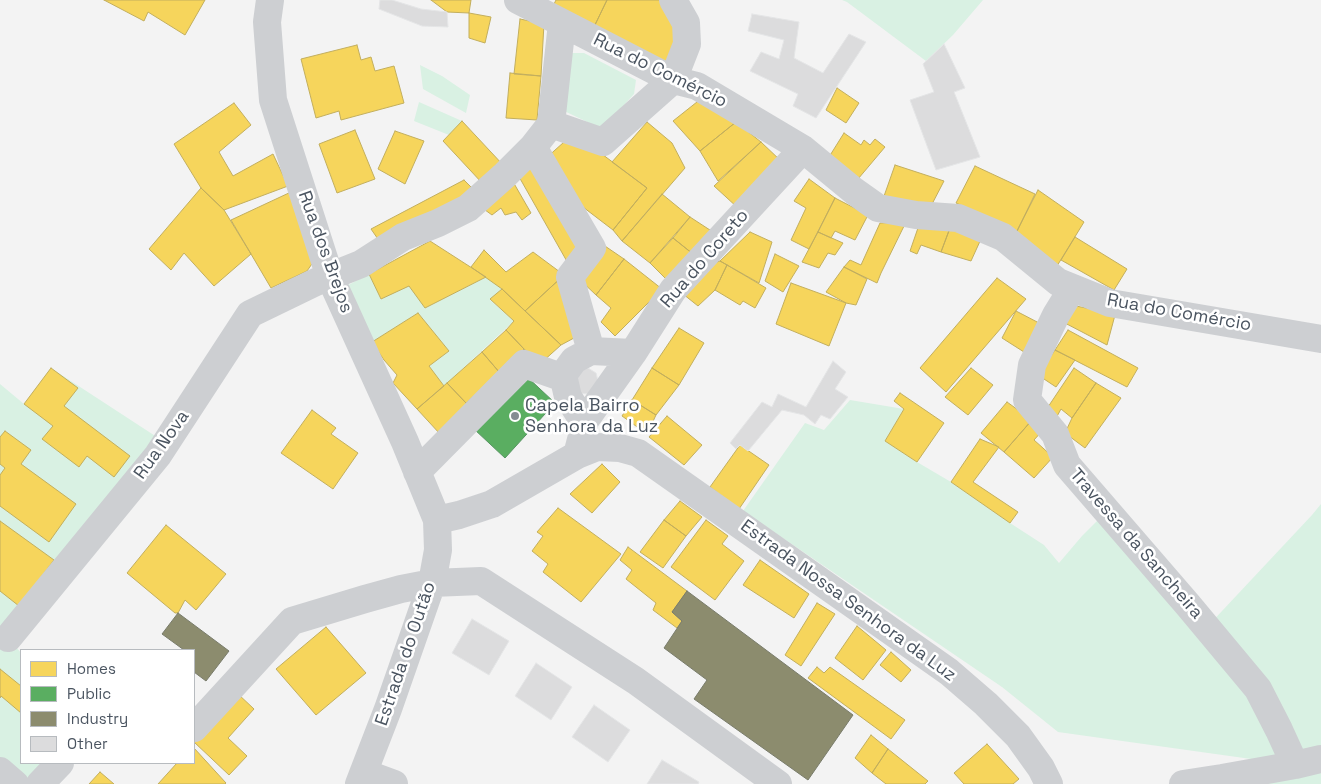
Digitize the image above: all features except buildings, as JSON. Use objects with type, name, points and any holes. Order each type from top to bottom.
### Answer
[{"type":"street","name":"Rua dos Brejos","points":[[270,0],[267,22],[273,100],[330,277],[405,442],[437,520]]},
{"type":"street","name":"Rua do Comércio","points":[[518,0],[674,80],[697,86],[803,149],[878,208],[916,215],[958,218],[1003,238],[1058,282],[1110,303],[1321,339]]},
{"type":"street","points":[[562,23],[551,124],[602,142],[674,80],[687,44],[686,23],[673,0]]},
{"type":"street","name":"Rua Nova","points":[[10,641],[158,455],[250,314],[316,282],[361,264],[403,237],[468,208],[533,147],[551,124]]},
{"type":"street","points":[[533,147],[592,248],[570,277],[591,351]]},
{"type":"street","name":"Rua do Coreto","points":[[577,455],[584,422],[633,353],[673,290],[803,149]]},
{"type":"street","name":"Travessa da Sancheira","points":[[1072,289],[1056,315],[1032,365],[1027,400],[1055,434],[1067,465],[1184,599],[1258,689],[1295,765]]},
{"type":"street","points":[[584,422],[568,397],[563,375],[574,360],[591,351],[633,353]]},
{"type":"street","points":[[417,472],[524,364],[564,378]]},
{"type":"street","name":"Estrada Nossa Senhora da Luz","points":[[437,520],[492,504],[577,455],[596,447],[620,448],[638,453],[949,672],[986,704],[1018,736],[1041,768],[1049,784]]},
{"type":"street","name":"Estrada do Outão","points":[[361,779],[388,709],[432,582],[438,550],[437,520]]},
{"type":"street","points":[[195,727],[292,621],[365,598],[432,582],[481,581],[636,682],[778,784]]},
{"type":"street","points":[[1183,784],[1321,759]]},
{"type":"street","points":[[40,784],[59,764]]},
{"type":"street","points":[[0,771],[15,784]]},
{"type":"street","points":[[361,779],[394,784]]},
{"type":"green space","points":[[842,0],[983,0],[953,35],[926,61]]},
{"type":"green space","points":[[570,53],[584,53],[636,80],[634,94],[602,129],[560,109]]},
{"type":"green space","points":[[420,65],[442,76],[470,95],[466,113],[423,89]]},
{"type":"green space","points":[[419,102],[462,121],[449,135],[414,121]]},
{"type":"green space","points":[[369,274],[381,299],[408,283],[425,308],[486,277],[502,289],[490,300],[514,321],[444,386],[429,366],[449,351],[418,313],[372,342],[337,291]]},
{"type":"green space","points":[[51,368],[166,443],[8,637],[20,652],[20,764],[59,764],[41,784],[0,771],[0,384],[24,404]]},
{"type":"green space","points":[[850,400],[904,409],[885,441],[951,482],[1044,545],[1059,563],[1107,511],[1207,627],[1321,504],[1321,784],[1258,784],[1294,765],[1058,732],[1002,687],[743,511],[805,423],[824,430]]},
{"type":"place","name":"Capela Bairro Senhora da Luz","points":[[515,416]]}]
